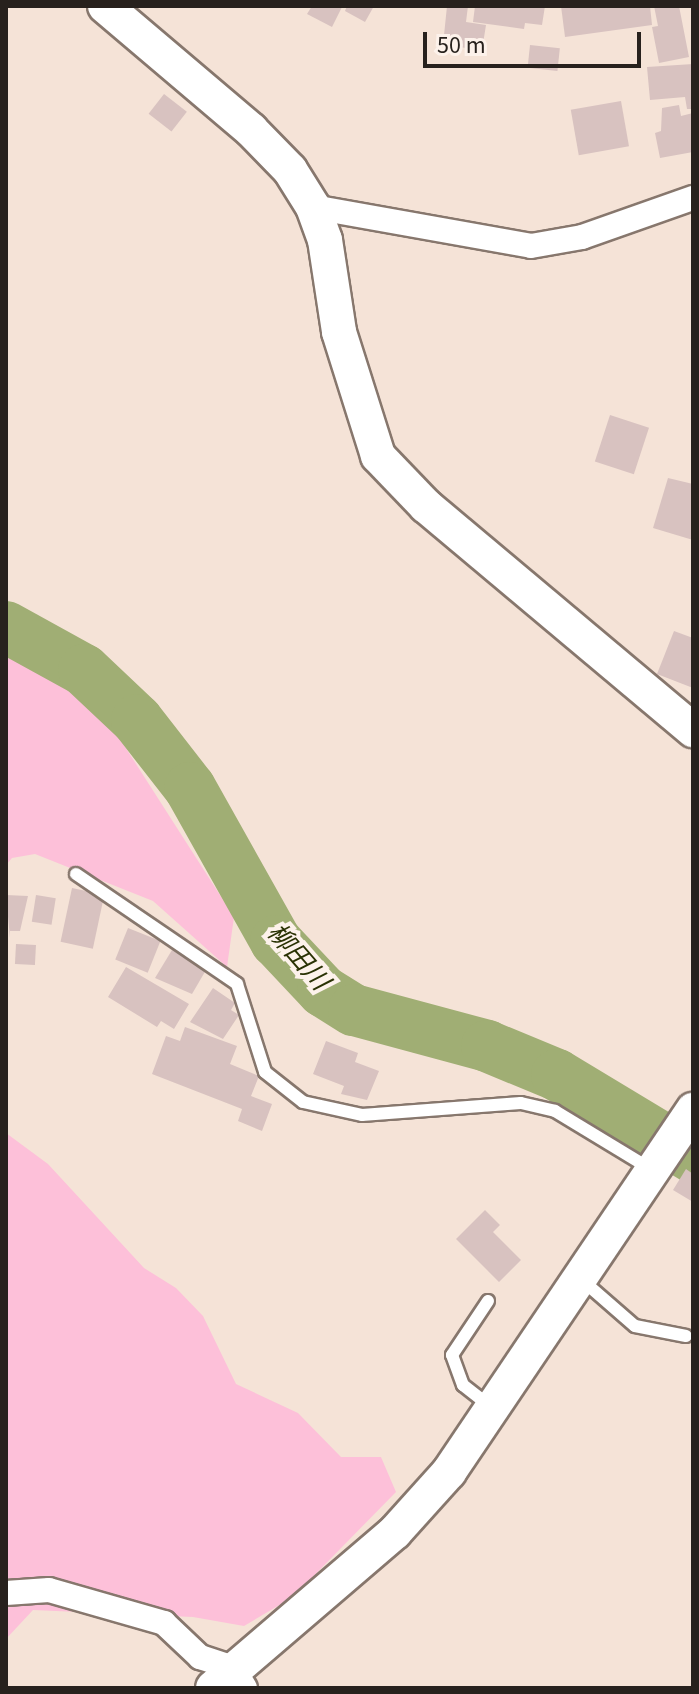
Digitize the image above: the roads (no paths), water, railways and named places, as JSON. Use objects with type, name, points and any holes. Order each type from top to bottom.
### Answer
[{"type":"street","points":[[105,6],[251,130],[290,170],[313,207],[325,240],[339,332],[378,456],[437,516],[693,730]]},
{"type":"street","points":[[313,207],[531,246],[582,237],[693,198]]},
{"type":"street","points":[[6,1593],[49,1590],[164,1623],[230,1681],[395,1532],[449,1472],[494,1409],[654,1161],[691,1113]]},
{"type":"lane","points":[[76,874],[237,984],[265,1072],[303,1102],[362,1115],[521,1103],[555,1111],[654,1161]]},
{"type":"lane","points":[[580,1278],[635,1326],[686,1336]]},
{"type":"lane","points":[[488,1301],[452,1355],[463,1385],[494,1409]]},
{"type":"waterway","name":"柳田川","points":[[6,627],[84,670],[137,720],[190,788],[276,941],[323,991],[354,1010],[487,1046],[557,1075],[693,1157]]}]
